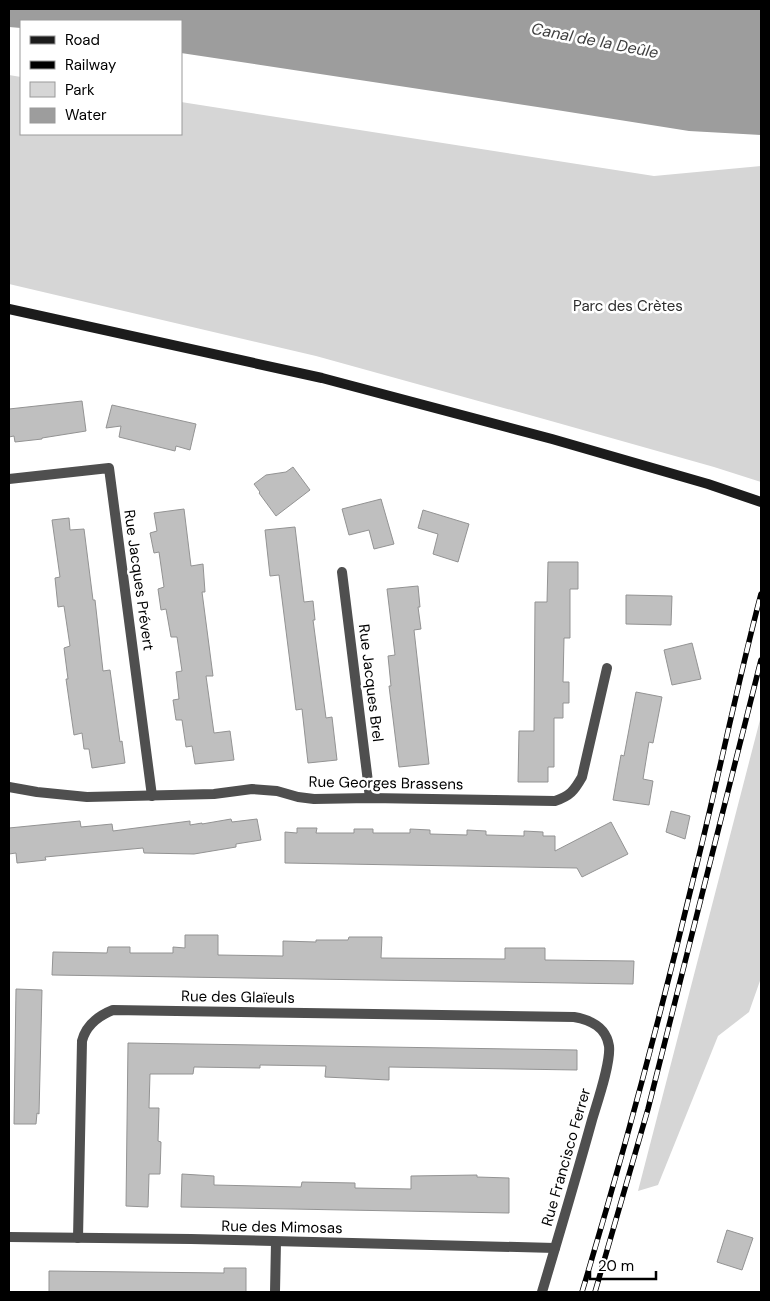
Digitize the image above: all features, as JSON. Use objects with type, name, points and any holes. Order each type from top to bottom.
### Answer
[{"type":"main road","points":[[9,309],[322,378],[552,439],[708,484],[761,502]]},
{"type":"street","name":"Rue Jacques Prévert","points":[[9,479],[109,468],[152,796]]},
{"type":"street","name":"Rue Jacques Brel","points":[[342,572],[370,798]]},
{"type":"street","name":"Rue Georges Brassens","points":[[9,787],[87,797],[214,794],[252,788],[278,791],[298,797],[314,799],[555,801],[566,797],[575,790],[582,777],[607,668]]},
{"type":"street","name":"Rue des Glaïeuls","points":[[78,1238],[82,1041],[84,1032],[90,1025],[101,1015],[113,1010],[574,1018],[585,1019],[594,1023],[602,1031]]},
{"type":"street","name":"Rue Francisco Ferrer","points":[[542,1292],[608,1059],[609,1048],[607,1039],[602,1031]]},
{"type":"street","name":"Rue des Mimosas","points":[[9,1237],[191,1239],[555,1248]]},
{"type":"street","points":[[275,1292],[276,1242]]},
{"type":"green space","name":"Parc des Crètes","points":[[9,75],[20,77],[20,135],[182,135],[182,102],[654,176],[761,166],[761,482],[714,467],[316,356],[9,284]]},
{"type":"green space","points":[[761,716],[761,978],[749,1012],[718,1036],[658,1185],[638,1191]]},
{"type":"water","name":"Canal de la Deûle","points":[[9,9],[761,9],[761,135],[689,131],[182,53],[182,20],[20,20],[20,28],[9,27]]},
{"type":"building","points":[[82,401],[86,431],[15,442],[14,436],[9,437],[9,409]]},
{"type":"building","points":[[112,405],[196,424],[190,450],[176,446],[175,451],[119,437],[121,426],[106,428]]},
{"type":"building","points":[[293,467],[310,490],[276,516],[254,484],[266,475],[286,472]]},
{"type":"building","points":[[381,499],[394,544],[374,549],[369,530],[349,535],[342,509]]},
{"type":"building","points":[[184,509],[191,566],[203,564],[205,592],[202,592],[213,676],[206,676],[214,733],[230,731],[234,760],[195,764],[192,746],[186,747],[182,720],[176,720],[173,700],[179,699],[176,672],[182,671],[177,637],[171,637],[166,609],[161,610],[158,589],[164,587],[159,552],[154,553],[150,533],[157,531],[154,513]]},
{"type":"building","points":[[423,510],[469,524],[458,562],[433,554],[438,534],[418,528]]},
{"type":"building","points":[[69,518],[70,530],[84,529],[103,671],[110,670],[120,742],[122,741],[125,763],[92,768],[89,749],[84,749],[82,733],[74,735],[66,679],[68,679],[64,648],[70,646],[64,606],[58,607],[55,578],[60,577],[52,520]]},
{"type":"building","points":[[295,527],[304,602],[313,601],[315,620],[313,620],[326,718],[332,717],[337,760],[308,763],[302,709],[296,710],[279,575],[270,576],[265,530]]},
{"type":"building","points":[[548,562],[578,562],[578,589],[570,589],[570,638],[564,638],[563,682],[569,682],[569,703],[563,703],[563,718],[554,718],[554,767],[548,767],[548,782],[518,782],[519,731],[534,731],[535,602],[547,602]]},
{"type":"building","points":[[418,586],[421,629],[414,630],[429,764],[399,767],[389,686],[391,686],[388,656],[395,655],[387,589]]},
{"type":"building","points":[[626,595],[672,596],[671,625],[626,624]]},
{"type":"building","points":[[692,643],[701,679],[672,685],[664,650]]},
{"type":"building","points":[[636,692],[662,697],[653,743],[649,742],[643,779],[653,781],[649,805],[613,800],[621,755],[624,756]]},
{"type":"building","points":[[671,811],[690,816],[685,839],[666,832]]},
{"type":"building","points":[[231,819],[232,822],[257,819],[261,840],[236,844],[236,847],[194,854],[144,853],[143,848],[45,857],[46,860],[17,863],[16,853],[9,854],[9,828],[80,821],[81,827],[112,824],[113,831],[190,821],[190,825]]},
{"type":"building","points":[[611,822],[628,854],[582,877],[577,868],[285,863],[285,832],[297,833],[297,828],[317,828],[316,833],[354,833],[354,829],[373,829],[373,833],[410,833],[410,829],[430,830],[430,834],[467,835],[467,830],[486,831],[486,835],[524,836],[524,831],[543,832],[543,836],[555,836],[555,851]]},
{"type":"building","points":[[185,935],[218,935],[218,955],[283,956],[283,941],[316,942],[316,940],[348,940],[349,937],[382,937],[381,958],[505,959],[505,948],[545,948],[545,960],[634,961],[633,984],[52,975],[53,952],[107,953],[108,947],[130,947],[130,953],[173,953],[173,947],[185,948]]},
{"type":"building","points":[[16,989],[42,990],[39,1114],[37,1113],[36,1124],[14,1124]]},
{"type":"building","points":[[128,1043],[577,1050],[577,1070],[389,1067],[389,1080],[325,1077],[326,1066],[194,1067],[193,1074],[150,1074],[149,1108],[159,1108],[160,1174],[149,1174],[148,1207],[126,1206]]},
{"type":"building","points":[[182,1174],[214,1176],[214,1185],[301,1187],[302,1182],[355,1183],[355,1188],[411,1189],[411,1176],[477,1175],[477,1177],[509,1178],[509,1213],[181,1207]]},
{"type":"building","points":[[727,1230],[753,1238],[742,1270],[717,1262]]},
{"type":"building","points":[[224,1268],[246,1268],[246,1292],[49,1292],[49,1271],[224,1273]]},
{"type":"railway","points":[[582,1292],[668,983],[761,594]]},
{"type":"railway","points":[[595,1292],[648,1109],[761,660]]}]
